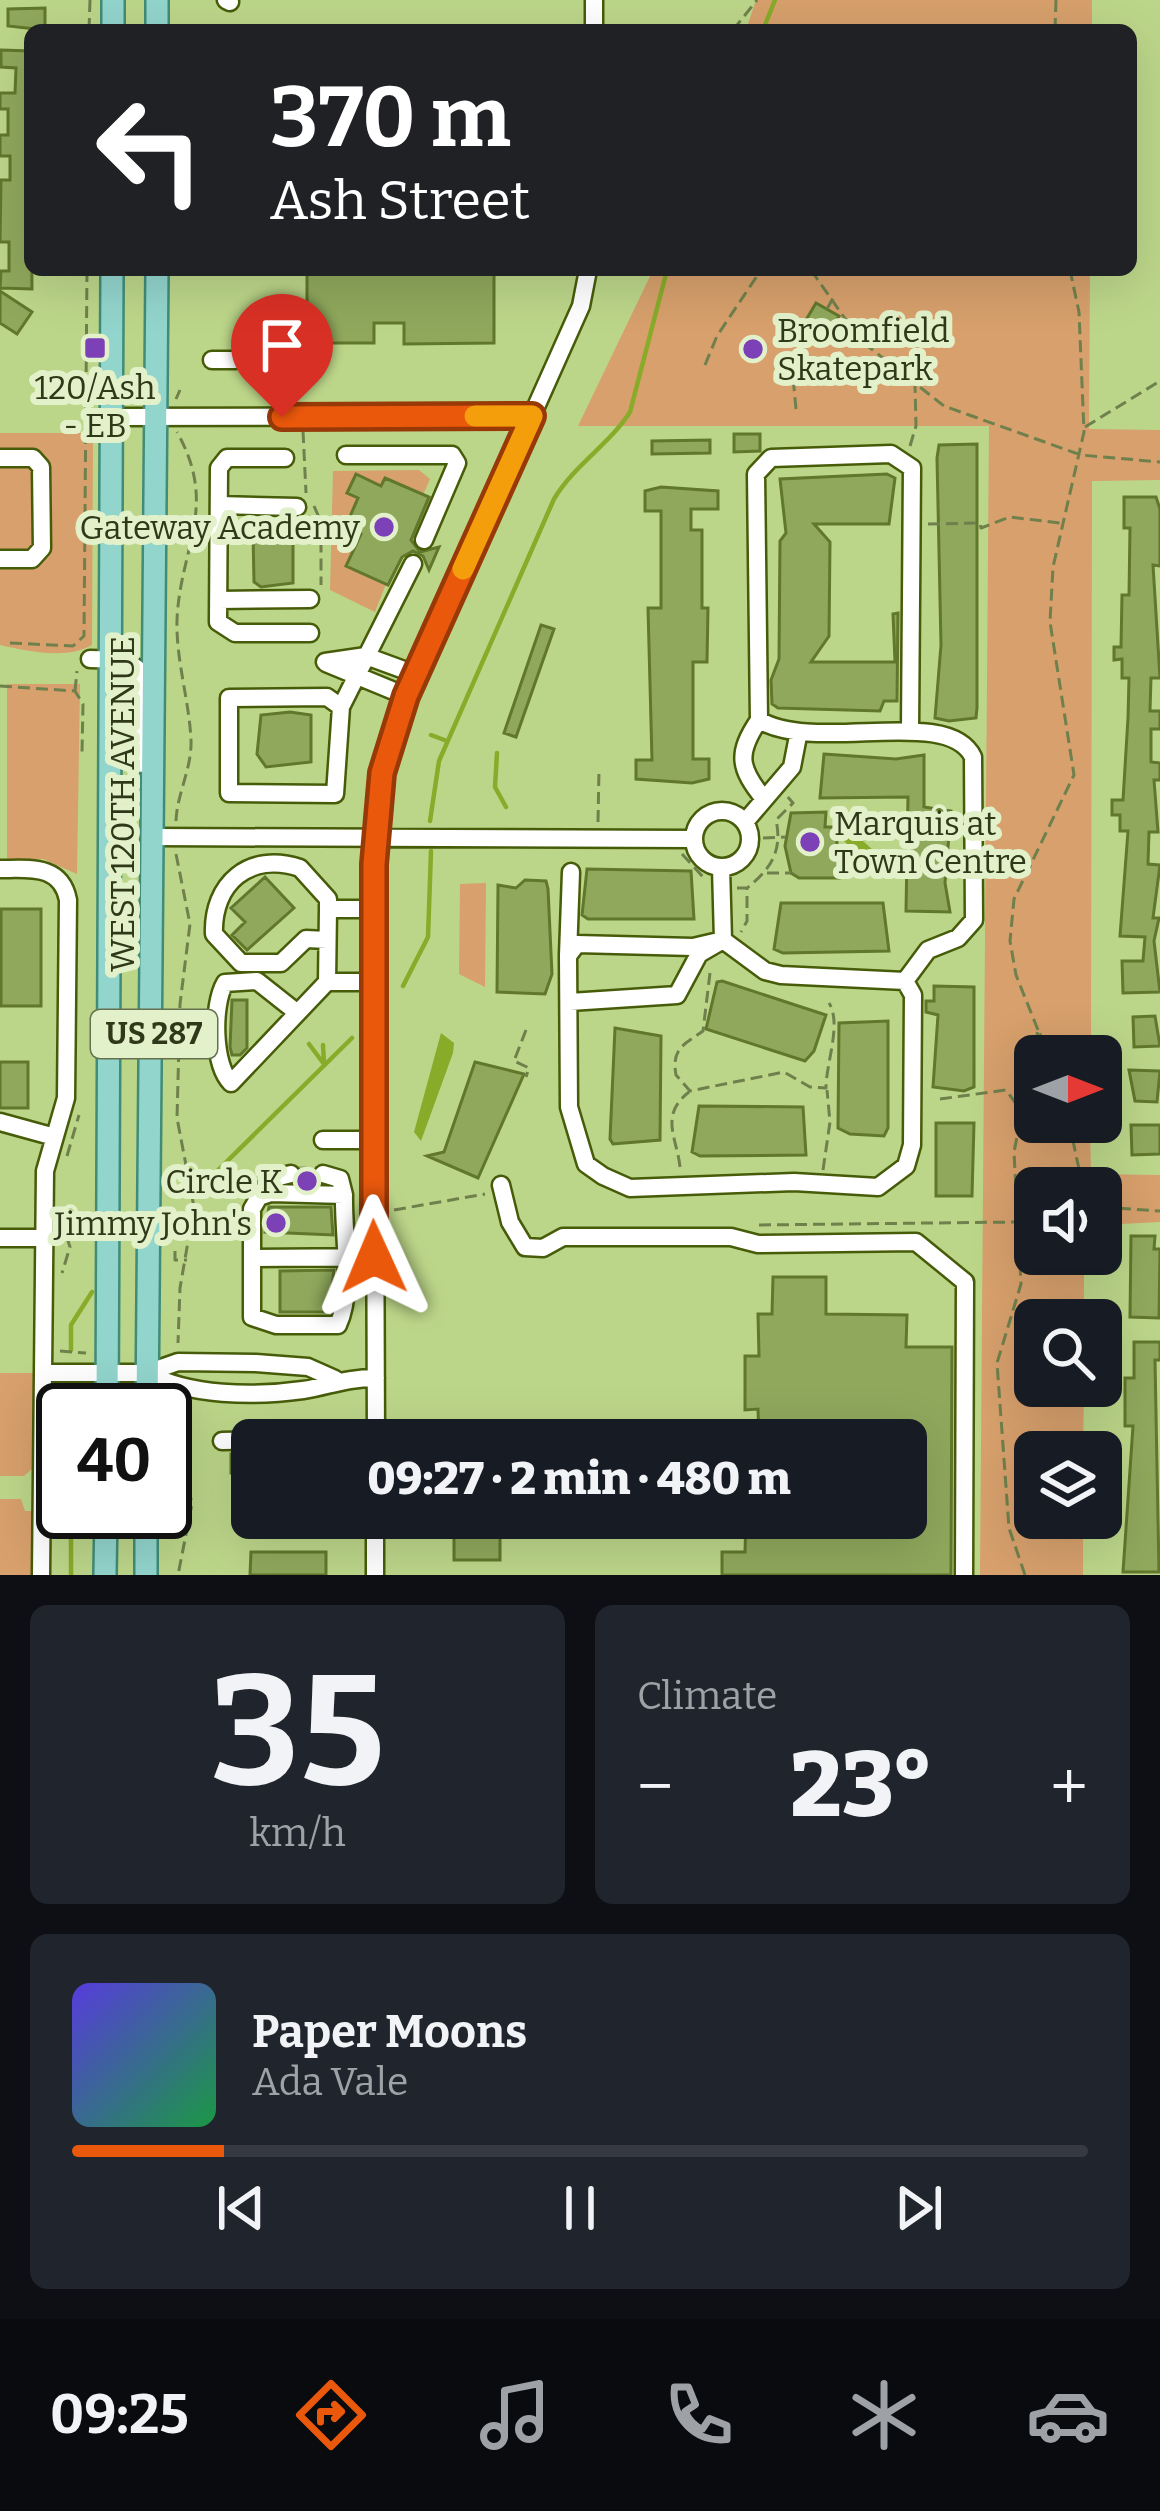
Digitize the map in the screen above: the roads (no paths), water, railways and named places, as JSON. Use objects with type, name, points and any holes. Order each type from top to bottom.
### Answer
[{"type":"main road","name":"WEST 120TH AVENUE","points":[[99,1383],[96,1373],[106,1344],[100,659],[112,276]]},
{"type":"main road","name":"WEST 120TH AVENUE","points":[[147,1383],[154,981],[165,837],[167,417],[157,276]]},
{"type":"main road","points":[[105,1575],[106,1539]]},
{"type":"main road","points":[[146,1539],[146,1575]]},
{"type":"street","points":[[376,1419],[374,909],[382,773],[415,674],[580,306],[587,276]]},
{"type":"street","points":[[212,360],[235,359]]},
{"type":"street","points":[[111,418],[532,416]]},
{"type":"street","points":[[346,455],[452,455],[457,463],[424,540]]},
{"type":"street","points":[[771,793],[743,773],[740,760],[742,745],[759,720],[756,474],[761,463],[779,457],[904,458],[915,481],[910,730]]},
{"type":"street","points":[[0,458],[33,458],[41,467],[42,548],[32,559],[0,559]]},
{"type":"street","points":[[285,458],[226,458],[219,468],[218,622],[228,632],[310,633]]},
{"type":"street","points":[[219,505],[297,507]]},
{"type":"street","points":[[340,706],[327,698],[229,698],[230,793],[335,794],[340,706],[413,564]]},
{"type":"street","points":[[218,599],[315,597]]},
{"type":"street","points":[[406,696],[325,662],[366,656],[415,674]]},
{"type":"street","points":[[100,659],[126,660],[139,670],[154,981]]},
{"type":"street","points":[[759,720],[798,736],[910,730],[957,738],[973,757],[974,920],[958,938],[928,950],[905,981]]},
{"type":"street","points":[[745,822],[792,766],[798,736]]},
{"type":"street","points":[[729,812],[745,822],[749,848],[739,862],[721,867],[704,860],[694,839],[698,826],[711,813],[729,812]]},
{"type":"street","points":[[165,837],[694,839]]},
{"type":"street","points":[[326,982],[328,899],[300,868],[252,866],[217,897],[214,934],[241,963],[281,963],[306,940],[327,940]]},
{"type":"street","points":[[721,867],[723,920],[730,940],[765,970],[781,975],[905,981]]},
{"type":"street","points":[[0,869],[45,870],[65,888],[66,1098],[51,1136],[43,1238],[51,1373],[40,1575]]},
{"type":"street","points":[[571,872],[569,1106],[586,1164],[630,1189],[821,1182],[878,1187],[906,1166],[912,1145],[914,1014],[913,994],[905,981]]},
{"type":"street","points":[[328,909],[374,909]]},
{"type":"street","points":[[568,956],[577,944],[693,947],[730,940]]},
{"type":"street","points":[[570,1002],[677,995],[699,954],[730,940]]},
{"type":"street","points":[[295,1011],[257,981],[222,986],[219,1057],[231,1083],[326,982],[374,982]]},
{"type":"street","points":[[0,1122],[51,1136]]},
{"type":"street","points":[[323,1140],[373,1140]]},
{"type":"street","points":[[291,1174],[271,1180],[252,1209],[252,1317],[276,1325],[338,1325],[345,1310],[344,1195],[340,1179],[323,1174]]},
{"type":"street","points":[[501,1185],[510,1222],[525,1246],[543,1248],[563,1237],[731,1237],[758,1244],[916,1242],[965,1282],[964,1575]]},
{"type":"street","points":[[259,1197],[344,1195]]},
{"type":"street","points":[[0,1238],[43,1238]]},
{"type":"street","points":[[252,1258],[374,1257]]},
{"type":"street","points":[[345,1310],[376,1310]]},
{"type":"street","points":[[51,1373],[147,1373],[178,1362],[308,1367],[335,1378]]},
{"type":"street","points":[[147,1373],[175,1388],[305,1390],[335,1378],[376,1378]]},
{"type":"street","points":[[222,1442],[231,1442]]},
{"type":"street","points":[[375,1539],[375,1575]]},
{"type":"waterway","points":[[765,24],[775,0]]},
{"type":"waterway","points":[[430,821],[439,761],[554,499],[630,412],[665,276]]},
{"type":"waterway","points":[[431,735],[447,741]]},
{"type":"waterway","points":[[497,753],[495,787],[506,807]]},
{"type":"waterway","points":[[403,986],[428,937],[431,851]]},
{"type":"waterway","points":[[202,1186],[352,1038]]},
{"type":"waterway","points":[[309,1044],[324,1064]]},
{"type":"waterway","points":[[323,1045],[324,1063]]},
{"type":"waterway","points":[[71,1350],[71,1325],[92,1292]]},
{"type":"waterway","points":[[71,1539],[71,1575]]},
{"type":"tunnel","points":[[291,1174],[323,1174]]},
{"type":"place","name":"120/Ash - EB","points":[[95,348]]},
{"type":"place","name":"Broomfield Skatepark","points":[[753,349]]},
{"type":"place","name":"Gateway Academy","points":[[384,527]]},
{"type":"place","name":"Marquis at Town Centre","points":[[810,842]]},
{"type":"place","name":"Circle K","points":[[307,1181]]},
{"type":"place","name":"Jimmy John's","points":[[276,1223]]}]
